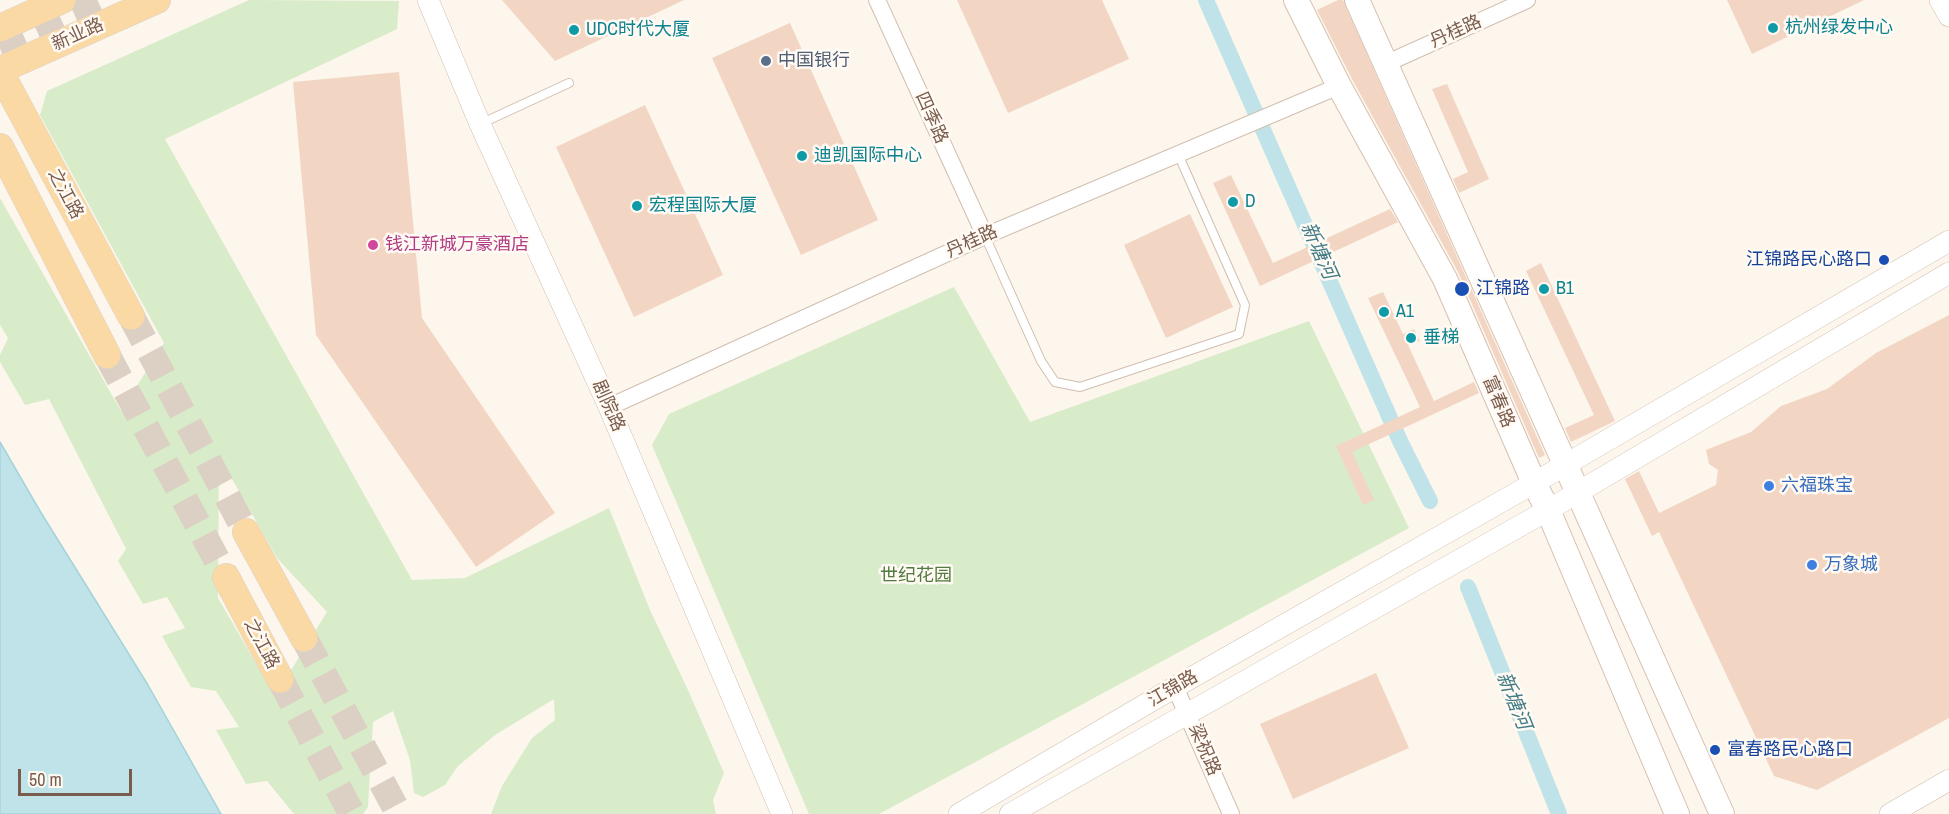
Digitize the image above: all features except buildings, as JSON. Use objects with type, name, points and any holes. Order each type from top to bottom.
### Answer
[{"type":"main road","points":[[0,28],[62,0]]},
{"type":"main road","name":"新业路","points":[[0,71],[157,0]]},
{"type":"main road","name":"富春路","points":[[1296,0],[1445,279],[1548,510],[1677,814]]},
{"type":"main road","name":"富春路","points":[[1357,0],[1722,814]]},
{"type":"main road","name":"之江路","points":[[0,71],[131,316]]},
{"type":"main road","name":"之江路","points":[[0,147],[107,355]]},
{"type":"main road","points":[[246,532],[303,638]]},
{"type":"main road","name":"之江路","points":[[226,577],[280,679]]},
{"type":"street","name":"剧院路","points":[[428,0],[480,124],[609,407],[782,814]]},
{"type":"street","name":"四季路","points":[[877,0],[985,236]]},
{"type":"street","name":"丹桂路","points":[[1385,64],[1527,0]]},
{"type":"street","points":[[1940,0],[1949,16]]},
{"type":"street","name":"丹桂路","points":[[609,407],[985,236],[1340,86]]},
{"type":"street","name":"江锦路","points":[[958,814],[1175,687],[1534,483],[1949,240]]},
{"type":"street","name":"江锦路","points":[[1010,814],[1548,510],[1949,273]]},
{"type":"street","name":"梁祝路","points":[[1175,687],[1231,814]]},
{"type":"street","points":[[1890,814],[1949,780]]},
{"type":"lane","points":[[480,124],[569,83]]},
{"type":"lane","points":[[985,236],[1041,361],[1055,382],[1080,387],[1239,334],[1245,305],[1178,154]]},
{"type":"green space","points":[[249,0],[399,1],[397,29],[165,139],[412,580],[465,578],[609,508],[650,610],[724,773],[713,800],[716,814],[491,814],[502,786],[532,738],[555,720],[554,699],[495,735],[457,767],[445,785],[423,797],[414,793],[410,760],[393,711],[373,722],[368,807],[363,814],[294,814],[267,781],[246,784],[216,730],[239,727],[216,691],[191,687],[162,636],[185,628],[167,597],[143,604],[118,561],[126,549],[49,399],[25,405],[0,362],[0,355],[8,338],[0,325],[0,198],[121,411],[164,343],[40,115],[47,91]],"holes":[[[219,456],[277,558],[327,612],[275,696],[218,598]]]},
{"type":"green space","name":"世纪花园","points":[[954,287],[1030,422],[1309,321],[1409,528],[879,814],[809,814],[652,445],[669,414]]},
{"type":"water","points":[[0,442],[148,685],[221,814],[0,814]]},
{"type":"waterway","name":"新塘河","points":[[1206,0],[1400,441],[1430,501]]},
{"type":"waterway","name":"新塘河","points":[[1468,587],[1559,814]]},
{"type":"tunnel","points":[[0,49],[105,0]]},
{"type":"tunnel","points":[[131,316],[246,532]]},
{"type":"tunnel","points":[[107,355],[226,577]]},
{"type":"tunnel","points":[[304,638],[399,814]]},
{"type":"tunnel","points":[[280,679],[352,814]]},
{"type":"place","name":"杭州绿发中心","points":[[1773,28]]},
{"type":"place","name":"UDC时代大厦","points":[[574,30]]},
{"type":"place","name":"中国银行","points":[[766,61]]},
{"type":"place","name":"迪凯国际中心","points":[[802,156]]},
{"type":"place","name":"D","points":[[1233,202]]},
{"type":"place","name":"宏程国际大厦","points":[[637,206]]},
{"type":"place","name":"钱江新城万豪酒店","points":[[373,245]]},
{"type":"place","name":"江锦路民心路口","points":[[1884,260]]},
{"type":"place","name":"江锦路","points":[[1462,289]]},
{"type":"place","name":"B1","points":[[1544,289]]},
{"type":"place","name":"A1","points":[[1384,312]]},
{"type":"place","name":"垂梯","points":[[1411,338]]},
{"type":"place","name":"六福珠宝","points":[[1769,486]]},
{"type":"place","name":"万象城","points":[[1812,565]]},
{"type":"place","name":"富春路民心路口","points":[[1715,750]]}]
